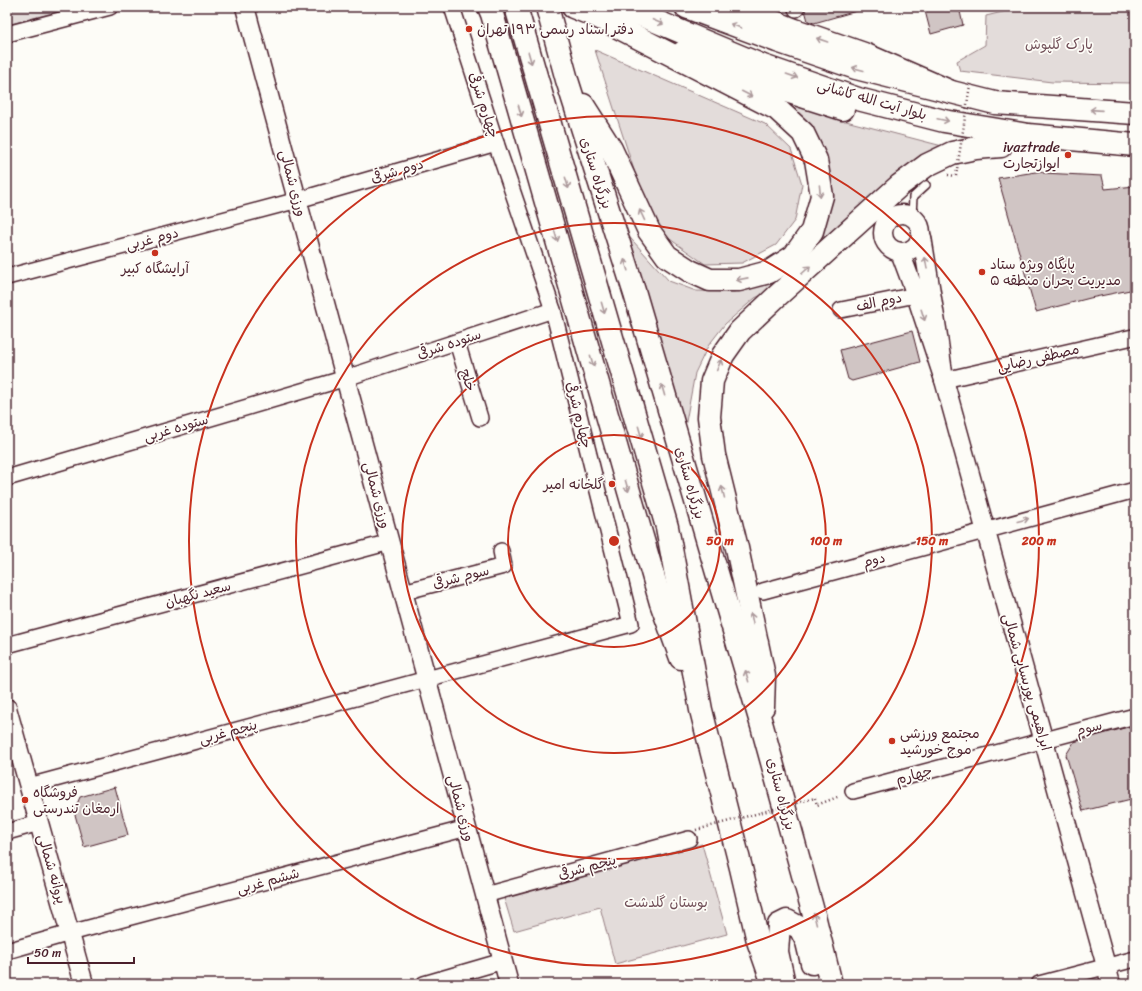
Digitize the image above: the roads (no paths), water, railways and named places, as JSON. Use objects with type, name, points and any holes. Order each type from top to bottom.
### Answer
[{"type":"main road","points":[[489,7],[661,603],[701,710]]},
{"type":"main road","points":[[516,7],[667,527],[701,710],[742,868],[758,941],[773,984]]},
{"type":"main road","name":"بزرگراه ستاری","points":[[547,7],[567,80],[637,302],[762,726],[814,915],[831,984]]},
{"type":"main road","points":[[573,7],[758,82],[855,112],[944,136],[1001,146]]},
{"type":"main road","name":"بلوار آیت الله کاشانی","points":[[622,7],[763,66],[858,98],[944,121],[1028,135],[1135,145]]},
{"type":"main road","name":"بلوار آیت الله کاشانی","points":[[686,7],[777,41],[856,68],[995,103],[1135,113]]},
{"type":"main road","points":[[738,7],[792,29],[864,54],[949,91]]},
{"type":"main road","points":[[567,80],[611,149],[649,231],[668,256],[690,271],[710,280],[739,280],[769,272],[794,256],[812,231],[822,196],[816,160],[803,133],[777,109],[600,18]]},
{"type":"main road","points":[[762,726],[764,676],[737,548],[714,455],[708,417],[712,381],[723,355],[740,331],[776,297],[900,186],[927,165],[952,153],[976,148],[1001,146],[1028,135]]},
{"type":"main road","points":[[784,984],[777,952],[779,925],[788,921],[800,928],[807,942],[817,984]]},
{"type":"street","points":[[7,34],[110,7]]},
{"type":"street","name":"ورزی شمالی","points":[[245,7],[509,984]]},
{"type":"street","name":"چهارم شرقی","points":[[427,679],[631,624],[553,310],[496,143],[452,7]]},
{"type":"street","name":"دوم شرقی","points":[[298,200],[496,143]]},
{"type":"street","name":"دوم غربی","points":[[7,277],[298,200]]},
{"type":"street","points":[[900,213],[906,214],[917,220],[922,230],[922,237],[920,242],[911,250],[900,252],[889,247],[885,242],[883,230],[885,224],[894,215],[900,213]]},
{"type":"street","name":"ابراهیمی پوربسابی شمالی","points":[[922,237],[944,380]]},
{"type":"street","name":"ابراهیمی پوربسابی شمالی","points":[[900,252],[944,380],[1111,984]]},
{"type":"street","name":"دوم الف","points":[[841,310],[916,295]]},
{"type":"street","name":"ستوده شرقی","points":[[346,378],[553,310]]},
{"type":"street","name":"مصطفی رضایی","points":[[944,380],[1133,337]]},
{"type":"street","name":"خلج","points":[[457,342],[480,418]]},
{"type":"street","name":"ستوده غربی","points":[[7,478],[346,378]]},
{"type":"street","name":"دوم","points":[[763,590],[1135,490]]},
{"type":"street","name":"سعید نگهبان","points":[[7,645],[390,542]]},
{"type":"street","name":"سوم شرقی","points":[[403,592],[504,566],[501,551]]},
{"type":"street","name":"پنجم غربی","points":[[29,786],[427,679]]},
{"type":"street","name":"پروانه شمالی","points":[[8,713],[84,984]]},
{"type":"street","name":"سوم","points":[[1044,740],[1135,716]]},
{"type":"street","name":"چهارم","points":[[853,791],[1044,740]]},
{"type":"street","points":[[7,832],[39,823]]},
{"type":"street","name":"ششم غربی","points":[[7,951],[467,828]]},
{"type":"street","name":"پنجم شرقی","points":[[485,895],[693,835]]},
{"type":"street","points":[[1039,984],[1135,959]]},
{"type":"street","points":[[424,984],[503,961]]},
{"type":"lane","points":[[912,216],[913,197],[926,185]]},
{"type":"place","name":"دفتر اسناد رسمی ۱۹۳ تهران","points":[[469,29]]},
{"type":"place","name":"ivaztrade ایوازتجارت","points":[[1068,155]]},
{"type":"place","name":"آرایشگاه کبیر","points":[[155,253]]},
{"type":"place","name":"پایگاه ویژه ستاد مدیریت بحران منطقه ۵","points":[[982,272]]},
{"type":"place","name":"گلخانه امیر","points":[[612,484]]},
{"type":"place","name":"مجتمع ورزشی موج خورشید","points":[[892,741]]},
{"type":"place","name":"فروشگاه ارمغان تندرستی","points":[[25,800]]},
{"type":"park label","name":"پارک گلپوش","points":[[1059,44]]},
{"type":"park label","name":"بوستان گلدشت","points":[[666,902]]}]
